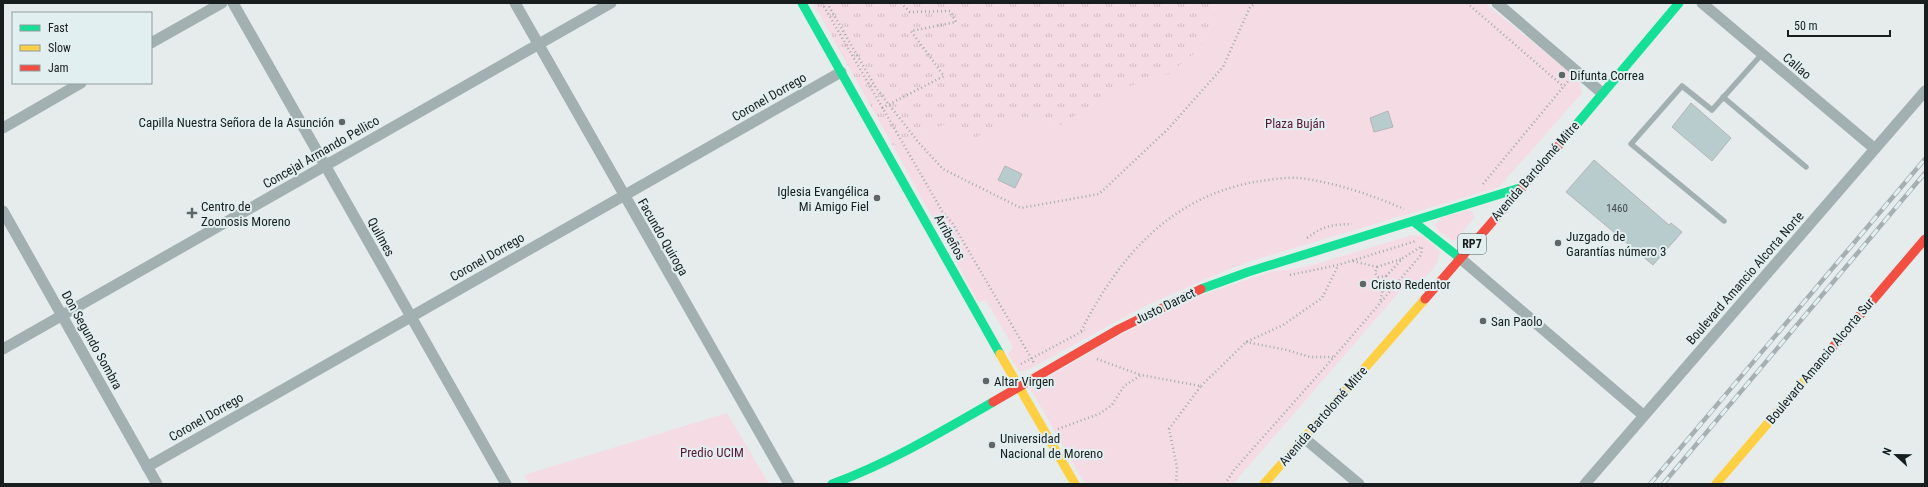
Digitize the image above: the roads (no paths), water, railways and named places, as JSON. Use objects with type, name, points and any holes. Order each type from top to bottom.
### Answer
[{"type":"street","points":[[152,42],[222,3]]},
{"type":"street","name":"Quilmes","points":[[233,3],[506,484]]},
{"type":"street","name":"Facundo Quiroga","points":[[515,3],[788,484]]},
{"type":"street","name":"Concejal Armando Pellico","points":[[3,349],[611,3]]},
{"type":"street","name":"Arribeños","points":[[802,3],[1019,388],[1075,484]]},
{"type":"street","points":[[1497,3],[1602,93]]},
{"type":"street","name":"Avenida Bartolomé Mitre","points":[[1264,484],[1680,3]]},
{"type":"street","name":"Callao","points":[[1702,3],[1875,149]]},
{"type":"street","name":"Coronel Dorrego","points":[[147,467],[841,72]]},
{"type":"street","points":[[3,128],[79,84]]},
{"type":"street","name":"Boulevard Amancio Alcorta Norte","points":[[1585,484],[1925,91]]},
{"type":"street","name":"Justo Daract","points":[[832,484],[857,475],[915,447],[1019,388],[1076,353],[1153,311],[1217,282],[1414,222],[1522,187]]},
{"type":"street","name":"Don Segundo Sombra","points":[[3,211],[157,484]]},
{"type":"street","points":[[1414,222],[1460,258],[1643,416]]},
{"type":"street","name":"Boulevard Amancio Alcorta Sur","points":[[1716,484],[1925,239]]},
{"type":"street","points":[[1304,438],[1359,484]]},
{"type":"lane","points":[[1724,221],[1631,144],[1682,86],[1712,110],[1762,54]]},
{"type":"lane","points":[[1723,97],[1806,167]]},
{"type":"railway","points":[[1650,484],[1925,159]]},
{"type":"railway","points":[[1663,484],[1925,173]]},
{"type":"place","name":"Difunta Correa","points":[[1562,75]]},
{"type":"place","name":"Capilla Nuestra Señora de la Asunción","points":[[342,122]]},
{"type":"place","name":"Iglesia Evangélica Mi Amigo Fiel","points":[[877,198]]},
{"type":"place","name":"Centro de Zoonosis Moreno","points":[[192,213]]},
{"type":"place","name":"Juzgado de Garantías número 3","points":[[1558,243]]},
{"type":"place","name":"Cristo Redentor","points":[[1363,284]]},
{"type":"place","name":"San Paolo","points":[[1483,321]]},
{"type":"place","name":"Altar Virgen","points":[[986,381]]},
{"type":"place","name":"Universidad Nacional de Moreno","points":[[992,445]]},
{"type":"park label","name":"Plaza Buján","points":[[1295,123]]},
{"type":"park label","name":"Predio UCIM","points":[[712,452]]}]
